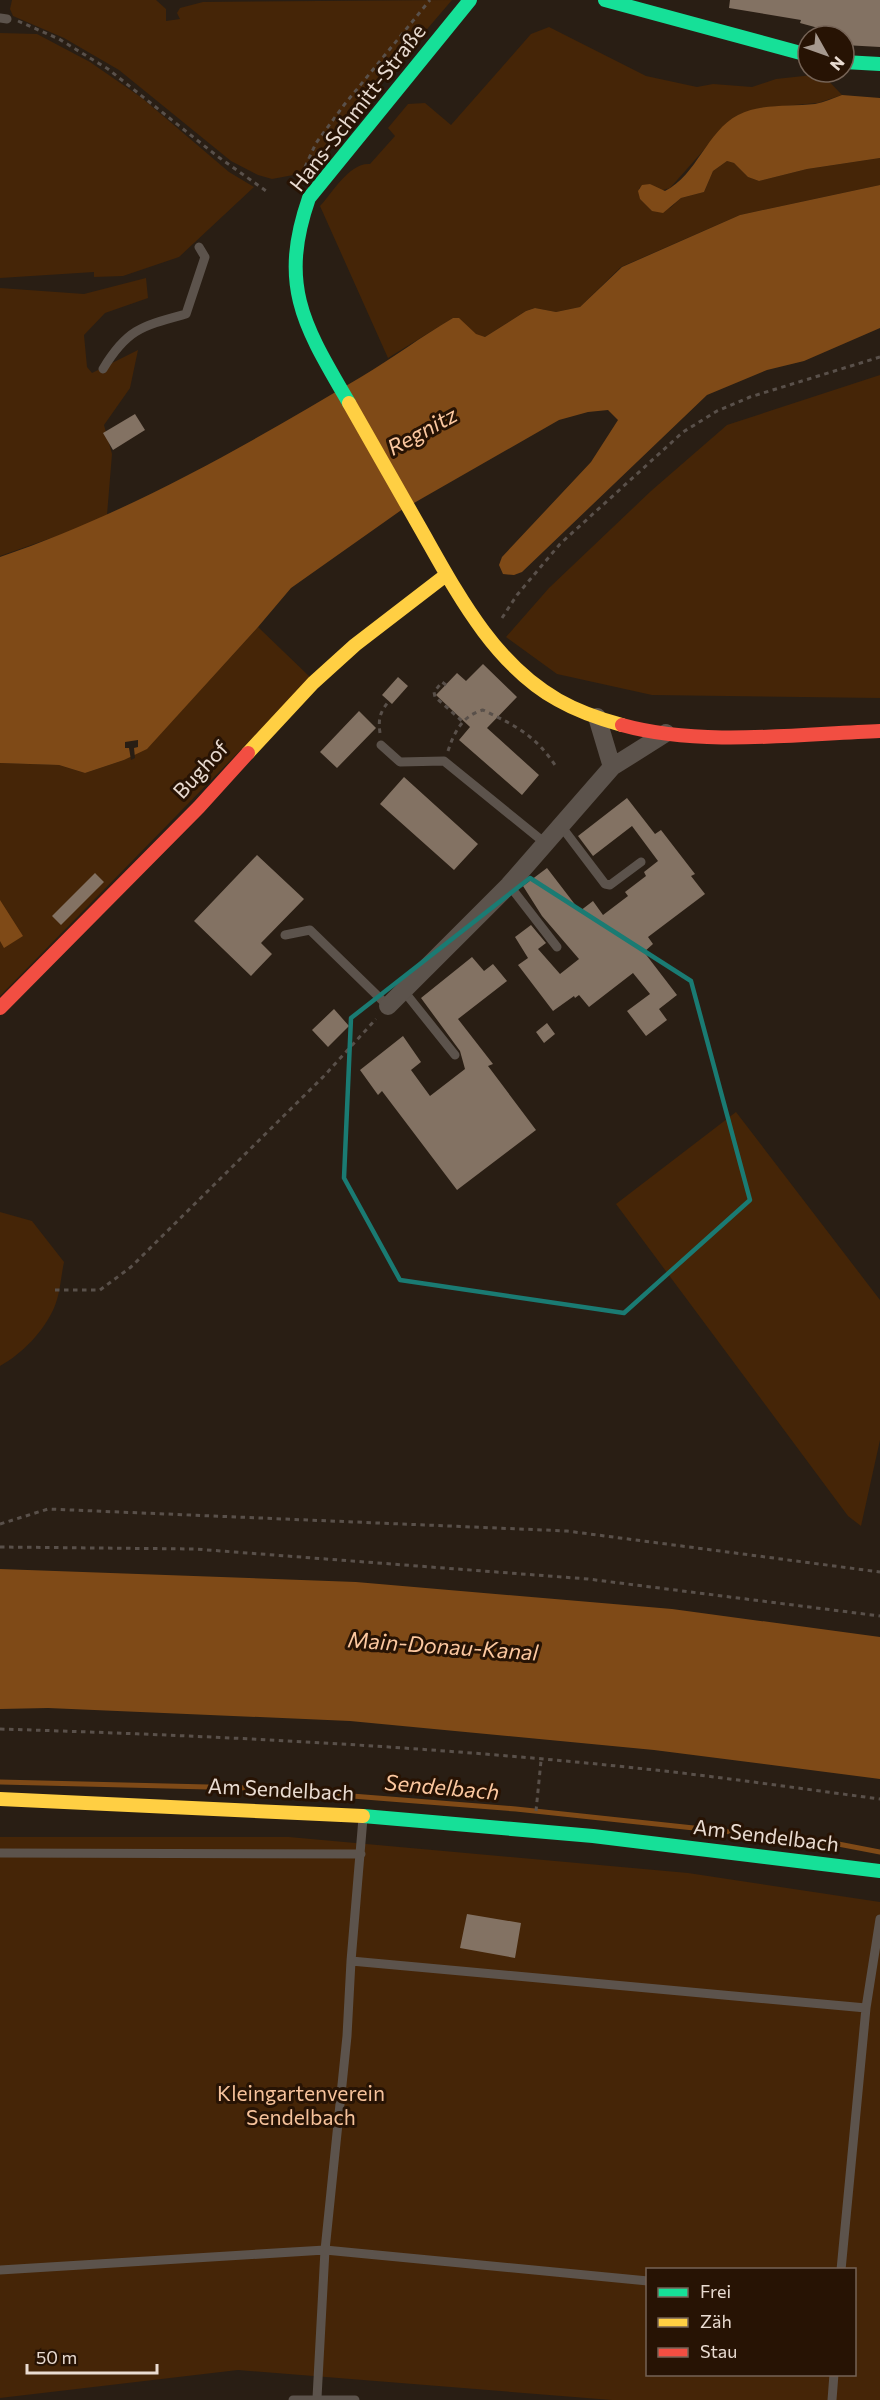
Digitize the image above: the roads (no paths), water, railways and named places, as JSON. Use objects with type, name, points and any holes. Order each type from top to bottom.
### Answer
[{"type":"street","name":"Hans-Schmitt-Straße","points":[[446,575],[308,332],[297,286],[296,243],[309,198],[470,0]]},
{"type":"street","points":[[605,0],[796,52]]},
{"type":"street","points":[[856,63],[880,64]]},
{"type":"street","points":[[446,575],[487,636],[533,681],[558,700],[597,717],[666,733],[880,731]]},
{"type":"street","name":"Bughof","points":[[0,1008],[199,807],[313,683],[355,645],[446,575]]},
{"type":"street","points":[[597,717],[612,767]]},
{"type":"street","points":[[388,1006],[509,885],[612,767],[666,733]]},
{"type":"street","name":"Am Sendelbach","points":[[0,1799],[41,1799],[363,1816],[593,1836],[880,1871]]},
{"type":"lane","points":[[625,0],[640,10]]},
{"type":"lane","points":[[102,369],[119,343],[150,324],[186,314],[205,257],[199,247]]},
{"type":"lane","points":[[381,745],[400,762],[444,760],[545,843]]},
{"type":"lane","points":[[561,826],[605,884],[610,885],[641,862]]},
{"type":"lane","points":[[509,885],[557,947]]},
{"type":"lane","points":[[285,934],[310,930],[388,1006]]},
{"type":"lane","points":[[403,990],[455,1055]]},
{"type":"lane","points":[[317,2398],[326,2250],[347,2036],[363,1816]]},
{"type":"lane","points":[[0,1853],[361,1854]]},
{"type":"lane","points":[[842,2268],[866,2008],[880,1918]]},
{"type":"lane","points":[[351,1961],[866,2008]]},
{"type":"lane","points":[[0,2270],[326,2250],[646,2281]]},
{"type":"lane","points":[[832,2400],[834,2376]]},
{"type":"lane","points":[[293,2400],[317,2398],[355,2400]]},
{"type":"water","points":[[842,95],[880,98],[880,158],[807,169],[759,181],[748,177],[734,163],[727,161],[713,171],[704,192],[681,198],[663,213],[652,211],[640,199],[638,191],[642,185],[650,184],[665,191],[676,184],[686,175],[718,131],[738,115],[766,107],[815,104]]},
{"type":"water","name":"Regnitz","points":[[880,185],[880,328],[804,361],[767,370],[707,395],[522,572],[514,575],[503,574],[499,565],[502,557],[591,462],[618,420],[608,410],[588,412],[559,420],[400,511],[291,588],[147,749],[124,760],[85,773],[59,765],[0,763],[0,557],[95,520],[230,453],[361,377],[453,318],[459,318],[476,334],[485,337],[526,311],[535,308],[556,312],[580,307],[622,267],[740,215]]},
{"type":"water","points":[[0,900],[23,936],[4,948],[0,941]]},
{"type":"water","name":"Main-Donau-Kanal","points":[[0,1569],[356,1582],[672,1609],[880,1637],[880,1779],[654,1750],[350,1721],[48,1708],[0,1709]]},
{"type":"waterway","name":"Sendelbach","points":[[0,1782],[250,1788],[516,1809],[833,1843],[880,1852]]},
{"type":"park label","name":"Kleingartenverein Sendelbach","points":[[301,2106]]}]
